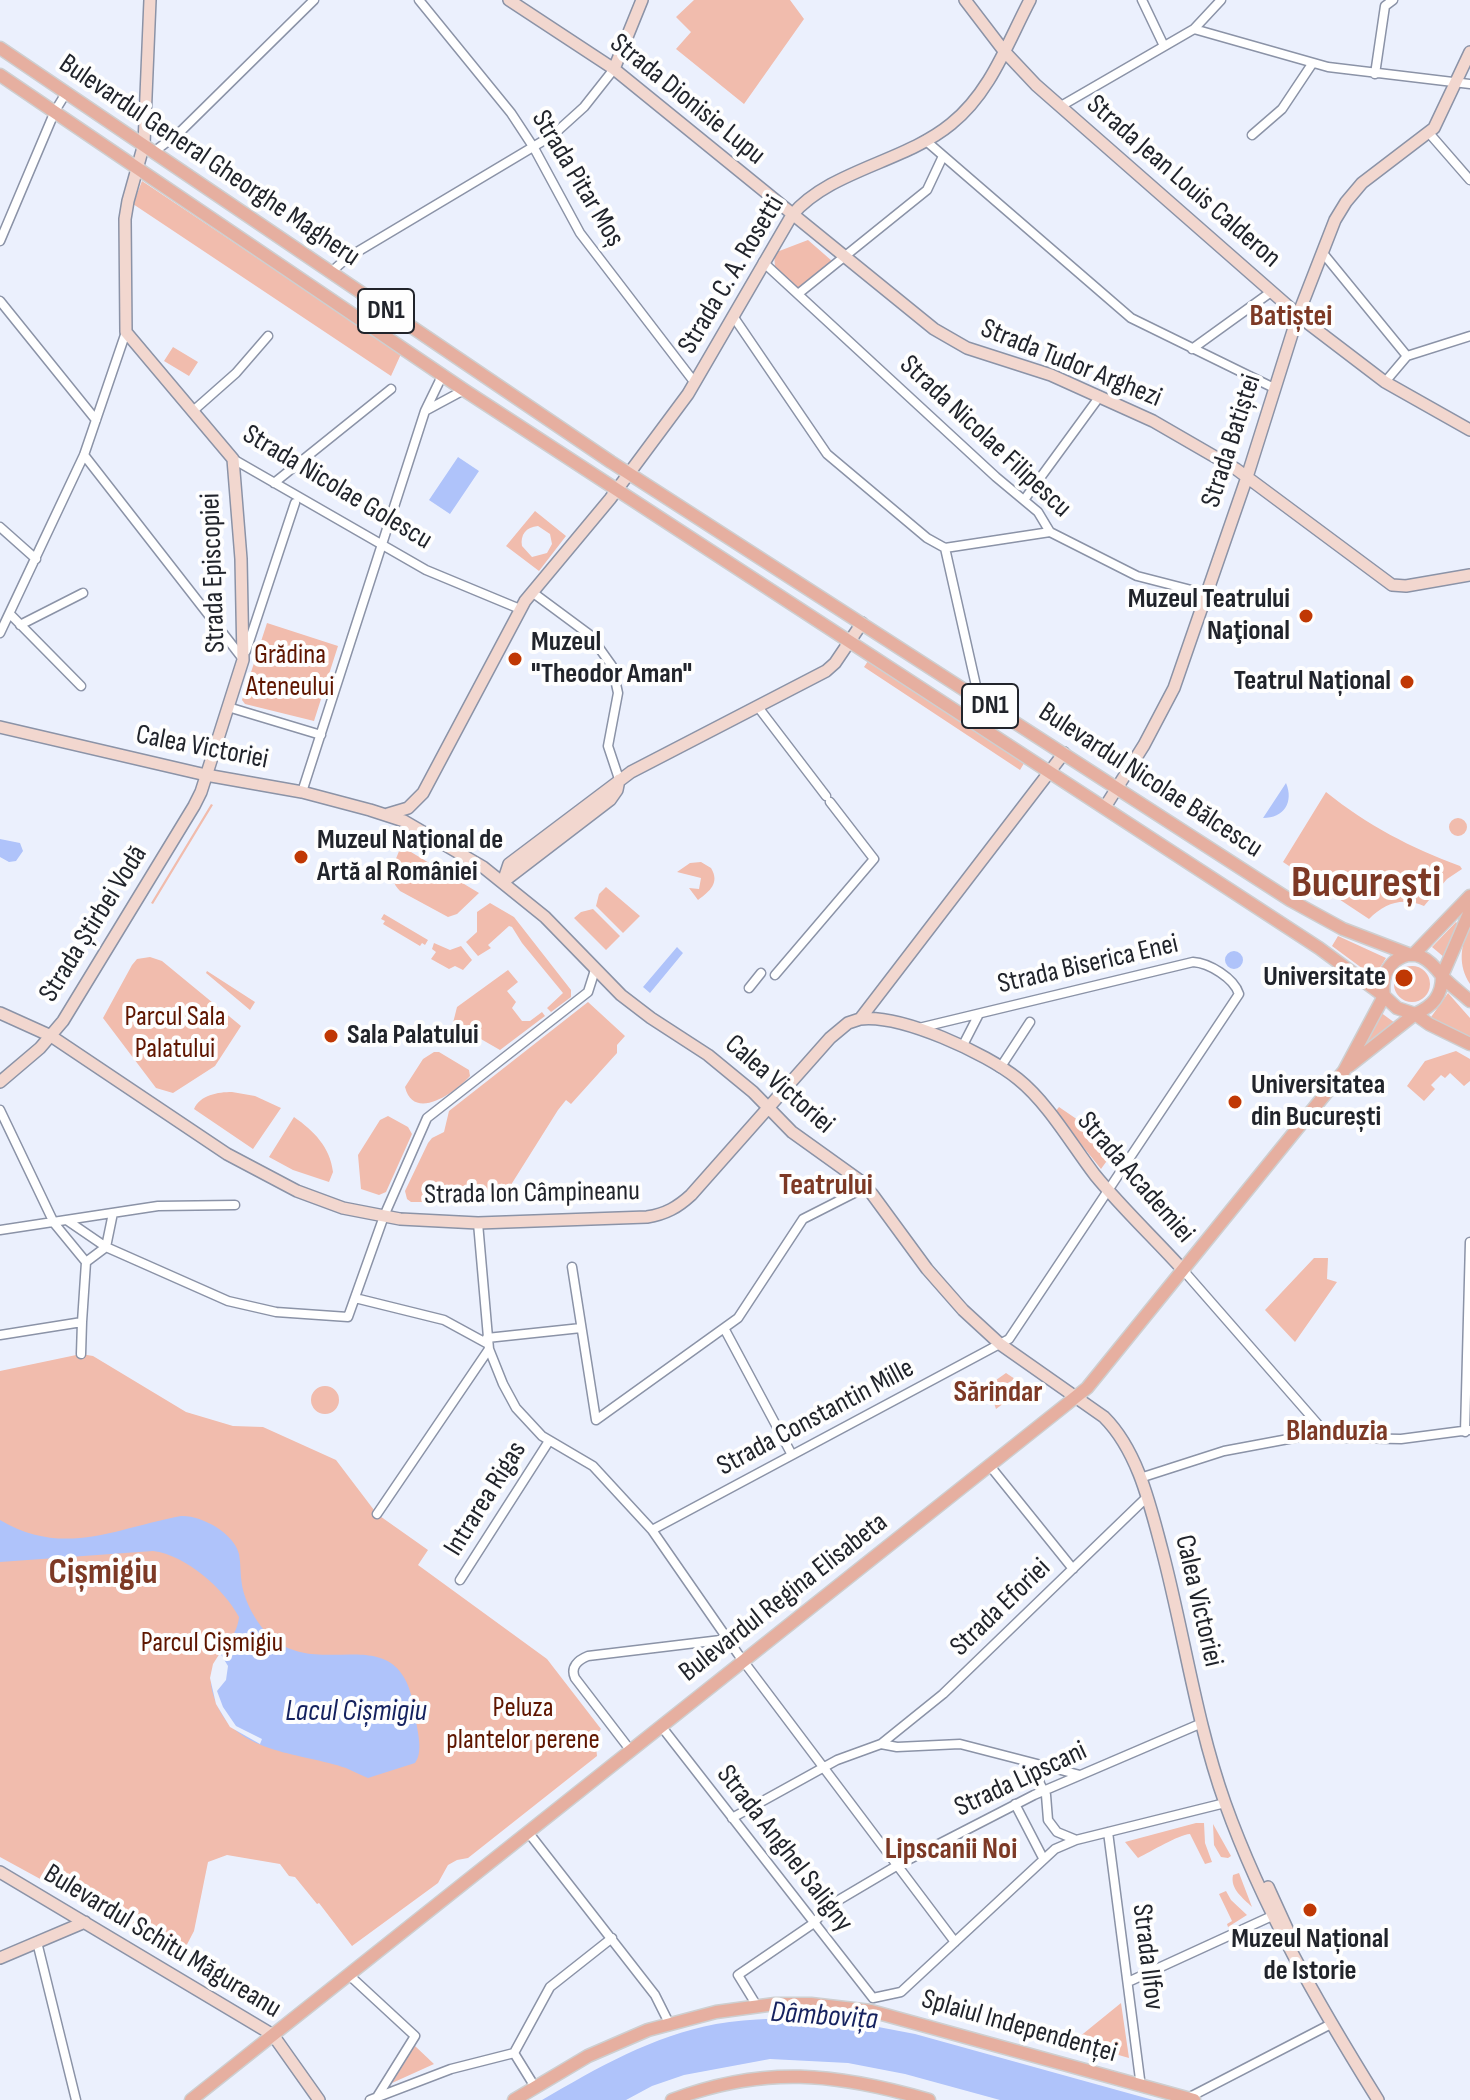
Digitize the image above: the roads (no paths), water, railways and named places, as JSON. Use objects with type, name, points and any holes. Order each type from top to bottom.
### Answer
[{"type":"main road","name":"Bulevardul General Gheorghe Magheru","points":[[0,48],[630,474]]},
{"type":"main road","name":"Bulevardul General Gheorghe Magheru","points":[[0,75],[616,491]]},
{"type":"main road","name":"Bulevardul Nicolae Bălcescu","points":[[630,474],[1318,916],[1353,934],[1412,954]]},
{"type":"main road","name":"Bulevardul Nicolae Bălcescu","points":[[616,491],[1052,772],[1319,948],[1384,996]]},
{"type":"main road","points":[[1470,896],[1412,954],[1396,960],[1386,972],[1384,996],[1397,1008],[1415,1014],[1470,1044]]},
{"type":"main road","points":[[1415,1014],[1437,999],[1442,976],[1470,911]]},
{"type":"main road","points":[[1412,954],[1431,962],[1470,1001]]},
{"type":"main road","name":"Bulevardul Regina Elisabeta","points":[[191,2100],[1094,1382],[1344,1071],[1384,996]]},
{"type":"main road","name":"Bulevardul Regina Elisabeta","points":[[1344,1071],[1415,1014]]},
{"type":"main road","name":"Splaiul Independenței","points":[[514,2100],[602,2049],[669,2023],[757,2006],[811,2004],[872,2004],[1141,2087],[1191,2099]]},
{"type":"main road","points":[[672,2100],[730,2082],[789,2076],[851,2082],[929,2100]]},
{"type":"street","points":[[150,0],[150,148]]},
{"type":"street","points":[[0,633],[84,455],[126,332],[125,219],[136,169],[150,148],[180,132],[314,0]]},
{"type":"street","name":"Strada Pitar Moș","points":[[419,0],[490,85],[534,148],[580,233],[695,383]]},
{"type":"street","name":"Strada Dionisie Lupu","points":[[509,0],[614,69],[792,215]]},
{"type":"street","points":[[330,273],[347,258],[534,148],[575,117],[614,69],[642,0]]},
{"type":"street","name":"Strada Jean Louis Calderon","points":[[965,0],[1004,51],[1061,106],[1298,315],[1385,382],[1470,430]]},
{"type":"street","name":"Strada C. A. Rosetti","points":[[616,491],[695,383],[792,215],[813,194],[925,140],[953,123],[985,88],[1030,0]]},
{"type":"street","points":[[1142,0],[1164,46]]},
{"type":"street","points":[[1061,106],[1194,29],[1221,0]]},
{"type":"street","points":[[1375,74],[1385,6],[1393,0]]},
{"type":"street","points":[[1194,29],[1312,64],[1470,84]]},
{"type":"street","name":"Strada Batiștei","points":[[1105,807],[1168,700],[1247,477],[1298,315],[1335,220],[1354,191],[1429,133],[1438,122],[1470,52]]},
{"type":"street","points":[[1252,135],[1282,109],[1312,64]]},
{"type":"street","points":[[0,241],[55,111],[66,93]]},
{"type":"street","points":[[1429,133],[1470,180]]},
{"type":"street","points":[[925,140],[1131,318],[1274,388]]},
{"type":"street","points":[[798,294],[927,190],[936,164],[943,156]]},
{"type":"street","name":"Strada Tudor Arghezi","points":[[792,215],[952,340],[1051,375],[1153,421],[1247,477],[1392,585],[1406,586],[1470,575]]},
{"type":"street","points":[[1322,252],[1407,356]]},
{"type":"street","name":"Strada Nicolae Filipescu","points":[[763,262],[1038,512],[1050,532],[1137,576],[1207,594]]},
{"type":"street","points":[[1192,349],[1271,292]]},
{"type":"street","points":[[0,301],[96,420]]},
{"type":"street","points":[[733,316],[827,454],[918,531],[945,548],[1050,532]]},
{"type":"street","name":"Strada Nicolae Golescu","points":[[126,332],[233,459],[381,547],[436,575],[520,609]]},
{"type":"street","points":[[193,411],[236,373],[268,336]]},
{"type":"street","points":[[1385,382],[1407,356],[1468,339]]},
{"type":"street","points":[[302,792],[425,411],[442,376]]},
{"type":"street","points":[[274,483],[391,389]]},
{"type":"street","points":[[425,411],[464,390]]},
{"type":"street","points":[[1024,500],[1100,396]]},
{"type":"street","points":[[84,455],[243,660]]},
{"type":"street","name":"Strada Episcopiei","points":[[206,775],[243,660],[241,559],[233,459]]},
{"type":"street","points":[[386,815],[408,808],[427,787],[520,609],[616,491]]},
{"type":"street","points":[[243,660],[295,503]]},
{"type":"street","points":[[0,527],[36,559]]},
{"type":"street","points":[[945,548],[979,699]]},
{"type":"street","points":[[532,592],[590,635],[612,666],[618,693],[608,746],[619,779]]},
{"type":"street","points":[[20,625],[83,593]]},
{"type":"street","points":[[10,614],[81,686]]},
{"type":"street","points":[[503,882],[509,864],[619,779],[826,671],[862,623]]},
{"type":"street","points":[[228,707],[321,735]]},
{"type":"street","points":[[758,707],[874,859],[775,975]]},
{"type":"street","name":"Calea Victoriei","points":[[0,727],[206,775],[302,792],[404,821],[450,847],[503,882],[561,932],[595,970],[638,1009],[722,1065],[792,1132],[866,1187],[943,1288],[1000,1344],[1097,1411],[1113,1427],[1147,1497],[1174,1596],[1202,1723],[1225,1803],[1272,1916],[1331,2024],[1381,2100]]},
{"type":"street","name":"Strada Ion Câmpineanu","points":[[0,1013],[51,1036],[227,1154],[274,1180],[343,1208],[384,1216],[478,1223],[634,1218],[663,1214],[691,1195],[830,1038],[848,1023],[860,1019],[1064,753]]},
{"type":"street","name":"Strada Știrbei Vodă","points":[[0,1082],[51,1036],[74,1004],[194,806],[206,775]]},
{"type":"street","name":"Strada Biserica Enei","points":[[918,1029],[1193,962],[1208,966],[1235,984],[1239,997]]},
{"type":"street","points":[[68,1221],[106,1247],[228,1301],[276,1312],[348,1317],[384,1216],[427,1118],[588,992],[595,970]]},
{"type":"street","points":[[749,988],[761,973]]},
{"type":"street","name":"Strada Constantin Mille","points":[[652,1530],[1000,1344],[1015,1332],[1239,997]]},
{"type":"street","name":"Strada Biserica Enei","points":[[962,1047],[979,1014]]},
{"type":"street","name":"Strada Academiei","points":[[860,1019],[918,1029],[962,1047],[1018,1078],[1109,1191],[1183,1270],[1329,1437]]},
{"type":"street","points":[[1000,1068],[1030,1022]]},
{"type":"street","points":[[0,1110],[54,1223],[86,1262],[81,1354]]},
{"type":"street","points":[[572,1267],[596,1420],[744,1311],[803,1219],[866,1187]]},
{"type":"street","points":[[0,1230],[182,1204],[235,1205]]},
{"type":"street","points":[[86,1262],[106,1247],[113,1213]]},
{"type":"street","points":[[478,1223],[488,1344],[516,1408],[549,1441],[570,1450],[593,1466],[652,1530],[743,1662],[955,1942]]},
{"type":"street","points":[[1140,1478],[1224,1451],[1299,1437],[1401,1439],[1468,1431],[1470,1242]]},
{"type":"street","points":[[355,1298],[444,1320],[488,1344],[581,1328]]},
{"type":"street","points":[[0,1335],[82,1322]]},
{"type":"street","points":[[724,1328],[792,1455]]},
{"type":"street","points":[[377,1514],[488,1344]]},
{"type":"street","name":"Intrarea Rigas","points":[[460,1580],[549,1441]]},
{"type":"street","points":[[990,1466],[1073,1569]]},
{"type":"street","name":"Strada Eforiei","points":[[881,1744],[943,1694],[1147,1497]]},
{"type":"street","points":[[631,1751],[575,1678],[573,1670],[578,1661],[588,1656],[729,1639]]},
{"type":"street","name":"Strada Lipscani","points":[[757,2006],[738,1975],[814,1923],[827,1907],[898,1865],[1015,1804],[1202,1723]]},
{"type":"street","name":"Strada Anghel Saligny","points":[[661,1726],[814,1923],[872,2004]]},
{"type":"street","points":[[732,1818],[825,1767],[881,1744],[897,1747],[960,1744],[1080,1775]]},
{"type":"street","points":[[1036,1765],[1044,1791],[1046,1813],[1052,1826],[1063,1836],[1076,1840]]},
{"type":"street","points":[[872,2004],[901,1992],[1055,1849],[1076,1840],[1225,1803]]},
{"type":"street","name":"Calea Victoriei","points":[[1225,1803],[1235,1811],[1296,1947],[1381,2100]]},
{"type":"street","points":[[1015,1804],[1043,1858]]},
{"type":"street","points":[[528,1832],[655,1995],[669,2023]]},
{"type":"street","name":"Strada Ilfov","points":[[1108,1832],[1141,2087]]},
{"type":"street","name":"Bulevardul Schitu Măgureanu","points":[[0,1872],[273,2035],[319,2100]]},
{"type":"street","points":[[1128,1982],[1272,1916]]},
{"type":"street","points":[[0,1958],[85,1922]]},
{"type":"street","points":[[374,2098],[451,2069],[514,2053],[550,1987],[612,1938]]},
{"type":"street","points":[[37,1942],[76,2100]]},
{"type":"street","points":[[349,1975],[415,2036],[374,2098]]},
{"type":"street","points":[[1191,2099],[1331,2024]]},
{"type":"street","points":[[514,2053],[535,2087]]},
{"type":"water","points":[[458,457],[479,471],[450,514],[429,500]]},
{"type":"water","points":[[1286,783],[1289,796],[1285,808],[1277,815],[1263,818]]},
{"type":"water","points":[[0,839],[20,843],[23,851],[16,861],[9,862],[0,857]]},
{"type":"water","points":[[677,947],[683,953],[650,993],[643,987]]},
{"type":"water","points":[[1234,951],[1243,960],[1234,969],[1225,960]]},
{"type":"water","name":"Lacul Cișmigiu","points":[[181,1516],[207,1522],[231,1539],[239,1554],[246,1599],[257,1621],[272,1638],[293,1650],[380,1658],[396,1668],[409,1687],[416,1721],[419,1748],[415,1763],[368,1778],[346,1768],[274,1750],[241,1734],[218,1707],[211,1681],[216,1661],[234,1633],[239,1617],[214,1585],[178,1559],[153,1551],[0,1562],[0,1520],[23,1531],[68,1539],[112,1533]]},
{"type":"water","points":[[826,2017],[915,2034],[1153,2100],[1000,2100],[905,2074],[848,2063],[770,2059],[684,2075],[652,2086],[626,2100],[542,2100],[626,2054],[692,2029],[743,2021]]},
{"type":"place","name":"Muzeul Teatrului Naţional","points":[[1306,616]]},
{"type":"place","name":"Muzeul \"Theodor Aman\"","points":[[515,659]]},
{"type":"place","name":"Teatrul Național","points":[[1407,682]]},
{"type":"place","name":"Muzeul Național de Artă al României","points":[[301,857]]},
{"type":"place","name":"Universitate","points":[[1404,978]]},
{"type":"place","name":"Sala Palatului","points":[[331,1036]]},
{"type":"place","name":"Universitatea din București","points":[[1235,1102]]},
{"type":"place","name":"Muzeul Național de Istorie","points":[[1310,1910]]},
{"type":"district","name":"Batiștei","points":[[1291,317]]},
{"type":"district","name":"București","points":[[1366,885]]},
{"type":"district","name":"Teatrului","points":[[826,1186]]},
{"type":"district","name":"Sărindar","points":[[998,1393]]},
{"type":"district","name":"Blanduzia","points":[[1337,1432]]},
{"type":"district","name":"Cișmigiu","points":[[103,1574]]},
{"type":"district","name":"Lipscanii Noi","points":[[951,1850]]},
{"type":"park label","name":"Grădina Ateneului","points":[[290,672]]},
{"type":"park label","name":"Parcul Sala Palatului","points":[[175,1034]]},
{"type":"park label","name":"Parcul Cișmigiu","points":[[212,1644]]},
{"type":"park label","name":"Peluza plantelor perene","points":[[523,1725]]},
{"type":"water label","name":"Dâmbovița","points":[[824,2017]]}]
